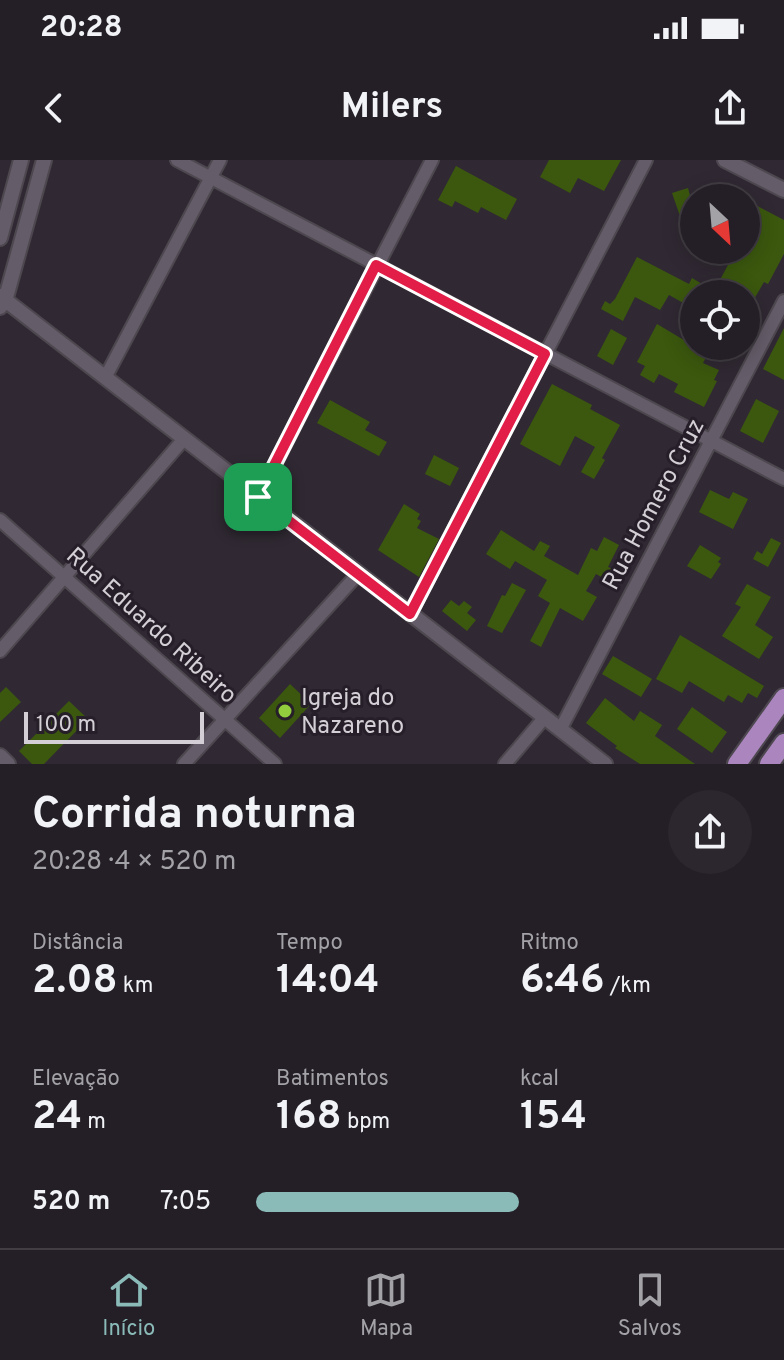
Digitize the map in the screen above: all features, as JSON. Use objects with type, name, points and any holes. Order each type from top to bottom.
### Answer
[{"type":"main road","points":[[737,764],[784,698]]},
{"type":"main road","points":[[769,764],[784,743]]},
{"type":"street","points":[[0,238],[21,160]]},
{"type":"street","points":[[44,160],[2,301],[605,764]]},
{"type":"street","points":[[177,160],[784,479]]},
{"type":"street","points":[[105,378],[220,160]]},
{"type":"street","points":[[258,497],[432,160]]},
{"type":"street","points":[[410,614],[646,160]]},
{"type":"street","points":[[725,160],[784,190]]},
{"type":"street","name":"Rua Homero Cruz","points":[[561,728],[784,301]]},
{"type":"street","points":[[0,651],[183,440]]},
{"type":"street","name":"Rua Eduardo Ribeiro","points":[[0,520],[275,764]]},
{"type":"street","points":[[184,764],[357,575]]},
{"type":"street","points":[[505,764],[545,717]]},
{"type":"street","points":[[0,756],[8,764]]},
{"type":"building","points":[[549,160],[621,160],[604,191],[578,178],[570,193],[540,177]]},
{"type":"building","points":[[456,166],[517,199],[506,220],[481,207],[478,213],[455,201],[452,207],[438,200]]},
{"type":"building","points":[[680,190],[680,216],[672,193]]},
{"type":"building","points":[[760,207],[784,220],[784,254],[768,284],[764,282],[760,289],[760,280],[720,280],[728,265],[725,264],[760,264]]},
{"type":"building","points":[[637,257],[681,280],[680,301],[669,295],[660,310],[635,297],[623,321],[601,309],[605,301],[610,304],[615,299]]},
{"type":"building","points":[[657,324],[680,338],[680,360],[705,360],[703,363],[719,370],[704,407],[674,392],[678,384],[659,374],[654,383],[640,375],[645,366],[637,362]]},
{"type":"building","points":[[784,328],[784,380],[763,369]]},
{"type":"building","points":[[611,329],[627,338],[613,365],[597,356]]},
{"type":"building","points":[[552,384],[592,405],[590,409],[620,425],[594,479],[581,472],[595,447],[575,436],[560,466],[520,444]]},
{"type":"building","points":[[756,399],[779,411],[763,443],[740,431]]},
{"type":"building","points":[[330,400],[370,422],[365,430],[387,442],[379,456],[317,423]]},
{"type":"building","points":[[434,455],[459,468],[450,486],[425,474]]},
{"type":"building","points":[[710,490],[729,499],[733,492],[748,499],[733,529],[699,512]]},
{"type":"building","points":[[404,504],[420,514],[417,519],[421,521],[417,528],[439,539],[419,577],[378,550]]},
{"type":"building","points":[[501,530],[534,551],[540,541],[550,546],[544,556],[578,575],[591,548],[597,551],[604,537],[619,545],[608,567],[613,569],[607,580],[596,574],[586,591],[597,597],[583,621],[560,608],[541,647],[530,641],[550,603],[538,596],[547,580],[515,561],[510,569],[486,554]]},
{"type":"building","points":[[771,538],[781,543],[768,567],[753,559],[757,551],[762,554]]},
{"type":"building","points":[[700,545],[721,558],[718,562],[721,564],[711,579],[687,566]]},
{"type":"building","points":[[512,583],[526,590],[502,633],[487,626],[502,595],[505,596]]},
{"type":"building","points":[[747,584],[771,597],[755,625],[773,637],[759,659],[722,636],[741,607],[735,604]]},
{"type":"building","points":[[451,600],[459,606],[464,601],[472,607],[467,613],[476,620],[467,631],[442,611]]},
{"type":"building","points":[[680,635],[764,686],[757,698],[748,693],[742,703],[728,695],[724,702],[689,681],[682,693],[656,679]]},
{"type":"building","points":[[613,656],[652,679],[641,697],[602,674]]},
{"type":"building","name":"Igreja do Nazareno","points":[[290,684],[311,704],[280,738],[259,718]]},
{"type":"building","points":[[6,687],[21,702],[0,722],[0,693]]},
{"type":"building","points":[[605,698],[634,721],[640,711],[662,725],[655,736],[695,764],[640,764],[615,748],[617,746],[586,723]]},
{"type":"building","points":[[69,701],[88,719],[44,764],[32,764],[19,751]]},
{"type":"building","points":[[692,707],[727,732],[712,753],[677,729]]},
{"type":"place","name":"Igreja do Nazareno","points":[[285,711]]},
{"type":"route","points":[[376,265],[545,354],[410,614],[258,497],[376,265]]}]
